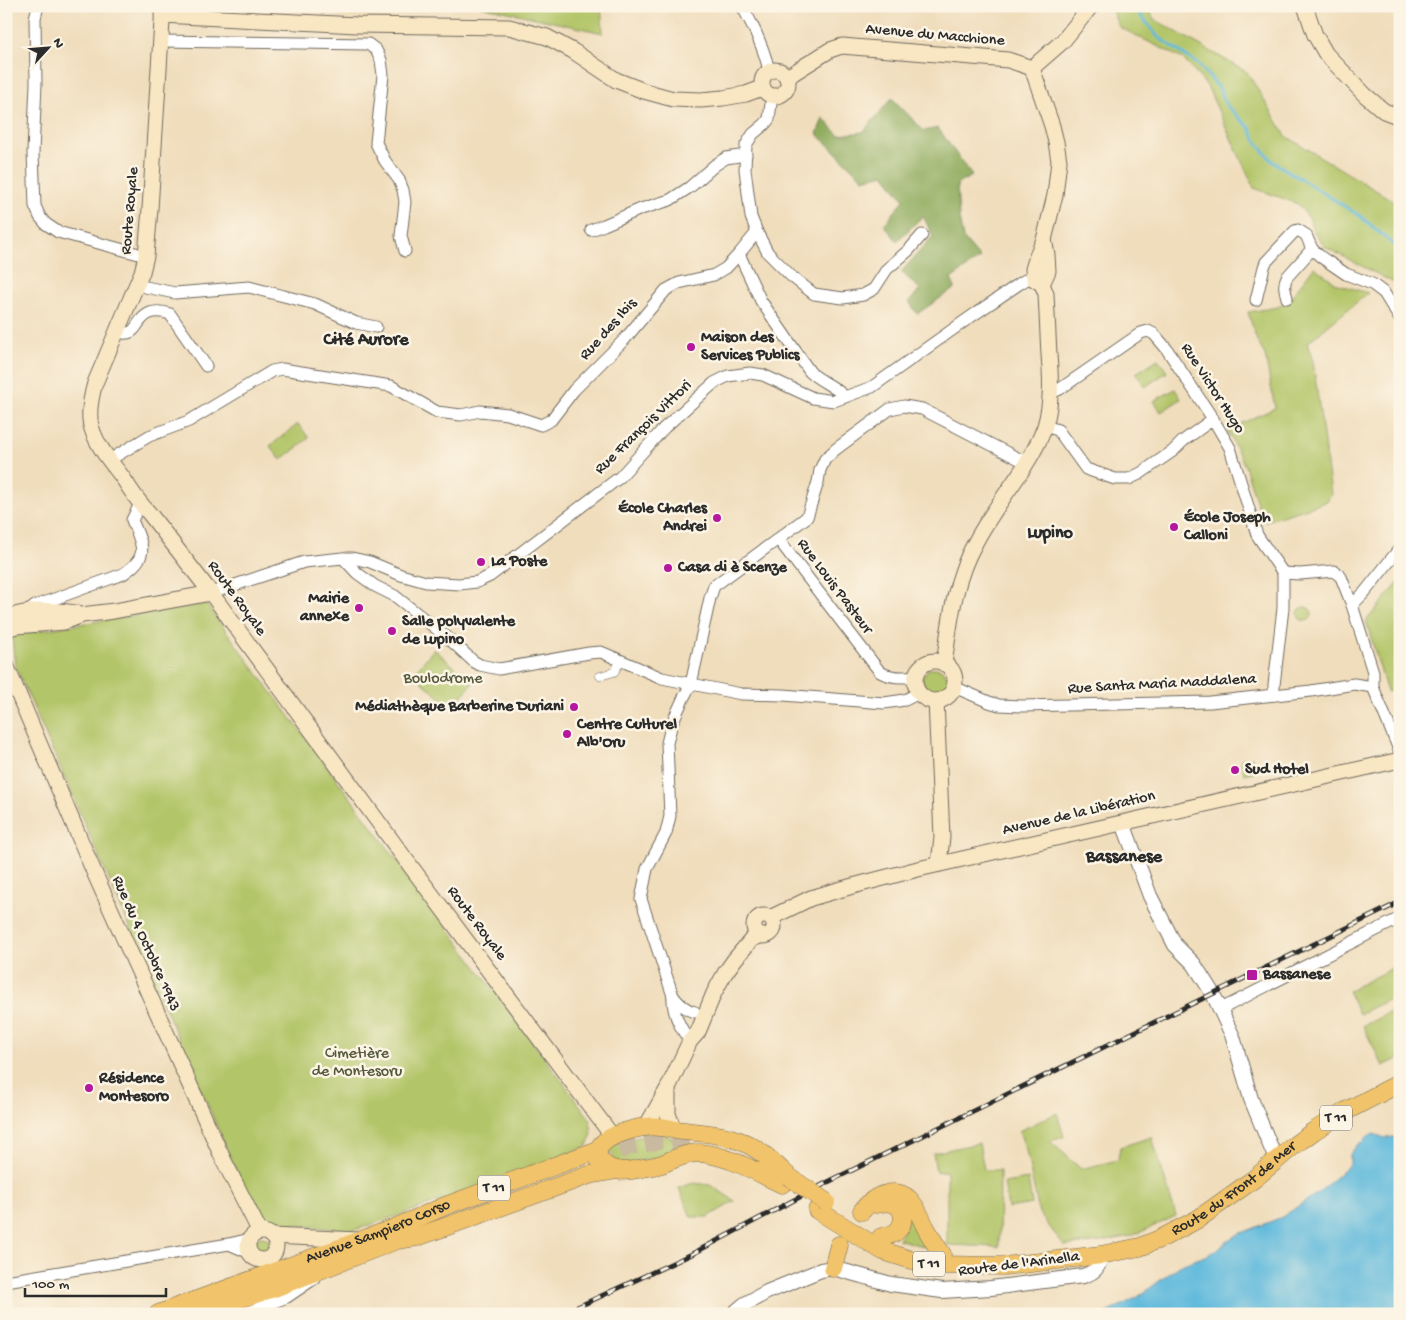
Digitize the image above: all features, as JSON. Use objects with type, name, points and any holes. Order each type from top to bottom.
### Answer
[{"type":"main road","points":[[944,664],[951,612],[964,566],[974,544],[1027,463],[1045,426],[1051,393],[1046,294],[1038,282],[1033,268],[1044,240],[1056,195],[1058,161],[1052,126],[1032,68],[1063,41],[1091,6]]},
{"type":"main road","points":[[1305,6],[1315,35],[1326,54],[1365,95],[1384,111],[1400,117]]},
{"type":"main road","name":"Route Royale","points":[[162,11],[146,256],[142,272],[95,383],[91,399],[91,428],[140,504],[149,512],[210,593],[613,1137]]},
{"type":"main road","points":[[162,11],[357,25],[509,27],[547,37],[573,51],[616,80],[644,91],[673,99],[701,100],[767,92],[777,96],[785,92],[788,82],[784,73],[774,69],[769,70],[765,74],[762,78],[767,92]]},
{"type":"main road","name":"Avenue du Macchione","points":[[787,77],[830,50],[842,46],[1008,60],[1032,68]]},
{"type":"main road","points":[[178,599],[188,584],[191,568]]},
{"type":"main road","points":[[6,618],[32,618],[64,622],[82,615],[210,593]]},
{"type":"main road","points":[[6,629],[47,611],[74,612],[82,615]]},
{"type":"main road","points":[[938,662],[944,664],[953,674],[955,680],[954,687],[947,697],[930,701],[919,693],[916,688],[918,670],[927,663],[938,662]]},
{"type":"main road","name":"Rue du 4 Octobre 1943","points":[[6,665],[94,872],[224,1161],[259,1249]]},
{"type":"main road","points":[[936,701],[942,837],[939,864]]},
{"type":"main road","name":"Avenue de la Libération","points":[[757,932],[754,922],[758,917],[764,915],[770,918],[811,898],[849,887],[939,864],[1400,760]]},
{"type":"main road","points":[[942,837],[958,860]]},
{"type":"main road","points":[[690,1041],[690,1010],[724,959],[757,932]]},
{"type":"main road","points":[[617,1170],[609,1168],[598,1158],[596,1159],[605,1142],[628,1131],[646,1127],[668,1088],[690,1041],[698,1032],[714,993],[735,959],[757,932]]},
{"type":"main road","name":"Route du Front de Mer","points":[[686,1147],[715,1143],[746,1153],[767,1164],[785,1180],[883,1251],[911,1260],[937,1265],[1004,1266],[1055,1261],[1140,1247],[1181,1229],[1224,1202],[1314,1131],[1346,1111],[1400,1083]]},
{"type":"main road","points":[[668,1088],[668,1114],[674,1130],[682,1141],[681,1151],[686,1147]]},
{"type":"main road","name":"Route du Front de Mer","points":[[646,1127],[708,1133],[743,1142],[764,1154],[785,1180]]},
{"type":"main road","name":"Avenue Sampiero Corso","points":[[158,1314],[259,1249],[361,1240],[394,1235],[417,1237],[589,1176],[617,1170],[631,1171],[660,1165],[686,1147]]},
{"type":"main road","name":"Avenue Sampiero Corso","points":[[194,1314],[267,1290],[326,1267],[394,1235],[445,1206],[596,1159]]},
{"type":"main road","points":[[881,1237],[896,1232],[899,1228],[903,1221],[900,1209],[894,1204],[887,1202],[864,1209],[878,1196],[889,1193],[901,1194],[907,1197],[916,1208],[942,1254]]},
{"type":"main road","name":"Route du Front de Mer","points":[[821,1206],[881,1237],[913,1250],[973,1257],[1010,1257],[1055,1261]]},
{"type":"main road","points":[[259,1249],[361,1240]]},
{"type":"main road","points":[[833,1268],[839,1245]]},
{"type":"street","points":[[38,6],[35,18],[36,83],[33,154],[35,206],[46,224],[58,232],[146,256]]},
{"type":"street","points":[[742,6],[758,34],[769,70]]},
{"type":"street","points":[[160,41],[368,44],[376,50],[381,60],[383,75],[376,142],[403,190],[405,202],[401,236],[404,251]]},
{"type":"street","points":[[767,92],[769,119],[753,134],[746,145],[745,169],[751,217],[768,253],[791,276],[814,294],[843,298],[863,295],[874,289],[887,269],[909,250],[922,235]]},
{"type":"street","points":[[591,230],[641,209],[670,200],[690,187],[726,158],[746,156]]},
{"type":"street","points":[[1256,300],[1266,262],[1298,230],[1306,236],[1312,248],[1321,257],[1346,274],[1372,284],[1384,293],[1400,319]]},
{"type":"street","name":"Rue des Ibis","points":[[111,461],[149,436],[189,421],[272,371],[282,369],[391,386],[437,412],[461,415],[480,411],[508,414],[541,425],[551,420],[574,390],[624,339],[666,290],[679,283],[714,275],[726,268],[757,232]]},
{"type":"street","points":[[1287,298],[1284,282],[1312,248]]},
{"type":"street","points":[[739,254],[761,301],[810,372],[819,380],[837,389],[845,397]]},
{"type":"street","name":"Rue François Vittori","points":[[210,593],[288,566],[304,562],[343,558],[370,562],[401,575],[426,582],[459,584],[477,582],[490,576],[620,477],[664,428],[714,383],[728,376],[750,373],[763,375],[813,398],[834,401],[872,388],[1027,279],[1038,282]]},
{"type":"street","points":[[136,285],[175,293],[249,287],[315,304],[356,323],[376,327]]},
{"type":"street","points":[[117,332],[126,334],[132,331],[140,320],[150,313],[170,314],[206,366]]},
{"type":"street","name":"Rue Victor Hugo","points":[[1051,393],[1060,389],[1140,333],[1148,331],[1154,334],[1166,348],[1230,448],[1257,535],[1283,573]]},
{"type":"street","name":"Rue Louis Pasteur","points":[[916,676],[906,678],[885,675],[880,672],[778,539],[807,516],[825,459],[890,409],[904,406],[922,409],[1027,463]]},
{"type":"street","points":[[1045,426],[1058,430],[1086,469],[1115,479],[1129,479],[1174,451],[1183,441],[1213,419]]},
{"type":"street","points":[[32,618],[35,606],[122,574],[135,566],[142,556],[142,549],[132,520],[140,504]]},
{"type":"street","points":[[690,1041],[682,1031],[672,1007],[672,996],[642,899],[647,869],[666,833],[670,816],[667,743],[672,723],[692,684],[714,586],[778,539]]},
{"type":"street","points":[[1352,605],[1400,548]]},
{"type":"street","points":[[343,558],[357,573],[375,586],[395,596],[480,665],[498,669],[601,652],[662,678],[741,694],[783,695],[884,703],[905,700],[919,693]]},
{"type":"street","points":[[1274,696],[1283,608],[1283,573],[1334,572],[1341,577],[1352,605],[1373,672],[1373,687],[1400,752]]},
{"type":"street","points":[[47,611],[59,598]]},
{"type":"street","points":[[600,676],[614,672],[621,661]]},
{"type":"street","name":"Rue Santa Maria Maddalena","points":[[954,687],[999,705],[1021,706],[1210,702],[1274,696],[1354,684],[1373,687]]},
{"type":"street","points":[[1123,823],[1150,896],[1175,945],[1194,964],[1213,994],[1234,1037],[1251,1099],[1277,1160]]},
{"type":"street","points":[[1219,1005],[1225,1007],[1400,918]]},
{"type":"street","points":[[672,996],[681,1006],[690,1010]]},
{"type":"street","points":[[676,1017],[690,1010]]},
{"type":"street","points":[[6,1281],[229,1244],[259,1249]]},
{"type":"street","name":"Route de l'Arinella","points":[[833,1268],[891,1284],[942,1291],[991,1288],[1083,1276],[1094,1272],[1099,1265],[1101,1254]]},
{"type":"street","points":[[243,1314],[287,1297],[326,1267]]},
{"type":"street","points":[[732,1314],[745,1304],[767,1292],[821,1270],[833,1268]]},
{"type":"green space","points":[[481,6],[601,6],[603,33]]},
{"type":"green space","points":[[1110,6],[1147,6],[1154,19],[1247,72],[1286,136],[1400,205],[1400,286],[1325,247],[1313,230],[1309,218],[1298,204],[1254,188],[1207,86],[1183,59],[1119,27]]},
{"type":"green space","points":[[892,98],[924,131],[938,128],[972,176],[957,184],[959,218],[963,238],[980,258],[951,279],[955,288],[917,314],[909,302],[920,289],[901,272],[933,236],[923,216],[897,241],[884,225],[904,200],[884,174],[863,179],[817,134],[823,118],[839,135],[863,132]]},
{"type":"green space","points":[[1314,267],[1337,284],[1368,293],[1307,343],[1313,361],[1331,494],[1327,501],[1263,522],[1245,466],[1227,430],[1275,408],[1265,355],[1257,341],[1248,312],[1278,307],[1291,297]]},
{"type":"green space","points":[[1158,359],[1167,372],[1145,387],[1136,373]]},
{"type":"green space","points":[[1175,389],[1181,399],[1161,412],[1154,401]]},
{"type":"green space","points":[[298,424],[309,438],[281,460],[270,446]]},
{"type":"green space","points":[[1400,581],[1400,689],[1387,692],[1366,621]]},
{"type":"green space","name":"Cimetière de Montesoru","points":[[206,604],[590,1119],[592,1134],[587,1146],[522,1174],[352,1231],[268,1222],[261,1219],[251,1204],[15,665],[12,638],[17,634]]},
{"type":"green space","points":[[1302,607],[1308,607],[1312,614],[1308,621],[1302,621],[1298,617],[1298,611]]},
{"type":"green space","name":"Boulodrome","points":[[434,649],[473,683],[452,708],[413,674]]},
{"type":"green space","points":[[935,668],[944,672],[948,681],[944,690],[935,694],[926,690],[922,681],[926,672]]},
{"type":"green space","points":[[1252,757],[1254,772],[1244,774],[1241,759]]},
{"type":"green space","points":[[1392,968],[1400,983],[1400,994],[1359,1014],[1348,991]]},
{"type":"green space","points":[[1400,1007],[1400,1058],[1383,1066],[1363,1026]]},
{"type":"green space","points":[[1057,1113],[1064,1137],[1050,1141],[1081,1169],[1118,1160],[1120,1147],[1152,1137],[1176,1216],[1132,1236],[1064,1246],[1039,1213],[1026,1150],[1019,1131]]},
{"type":"green space","points":[[658,1132],[675,1139],[674,1151],[671,1155],[618,1166],[609,1162],[606,1152],[611,1144]]},
{"type":"green space","points":[[979,1143],[984,1170],[1000,1170],[999,1247],[947,1245],[947,1171],[936,1172],[933,1153]]},
{"type":"green space","points":[[1028,1179],[1032,1204],[1008,1208],[1004,1183]]},
{"type":"green space","points":[[693,1183],[710,1185],[735,1201],[708,1217],[691,1217],[679,1188]]},
{"type":"green space","points":[[905,1201],[928,1247],[898,1239],[905,1227]]},
{"type":"green space","points":[[258,1237],[266,1237],[272,1243],[272,1251],[266,1257],[258,1257],[252,1251],[252,1243]]},
{"type":"water","points":[[1374,1134],[1385,1138],[1400,1137],[1400,1314],[1104,1314],[1138,1297],[1181,1265],[1208,1255],[1237,1235],[1282,1217],[1318,1193],[1350,1164],[1350,1154],[1359,1143],[1362,1143],[1365,1138]]},
{"type":"waterway","points":[[1133,6],[1158,37],[1198,64],[1219,88],[1226,105],[1250,128],[1256,141],[1272,161],[1360,216],[1400,250]]},
{"type":"waterway","points":[[6,78],[8,91],[6,93]]},
{"type":"tunnel","points":[[594,1161],[629,1146],[661,1140],[690,1139]]},
{"type":"railway","points":[[559,1314],[692,1254],[830,1181],[1400,902]]},
{"type":"place","name":"Maison des Services Publics","points":[[691,347]]},
{"type":"place","name":"École Charles Andrei","points":[[717,518]]},
{"type":"place","name":"École Joseph Calloni","points":[[1174,527]]},
{"type":"place","name":"La Poste","points":[[481,562]]},
{"type":"place","name":"Casa di è Scenze","points":[[668,568]]},
{"type":"place","name":"Mairie annexe","points":[[359,608]]},
{"type":"place","name":"Salle polyvalente de Lupino","points":[[392,631]]},
{"type":"place","name":"Médiathèque Barberine Duriani","points":[[574,707]]},
{"type":"place","name":"Centre Culturel Alb'Oru","points":[[567,734]]},
{"type":"place","name":"Sud Hotel","points":[[1235,770]]},
{"type":"place","name":"Bassanese","points":[[1252,975]]},
{"type":"place","name":"Résidence Montesoro","points":[[89,1088]]},
{"type":"district","name":"Cité Aurore","points":[[366,340]]},
{"type":"district","name":"Lupino","points":[[1050,533]]},
{"type":"district","name":"Bassanese","points":[[1124,857]]}]
